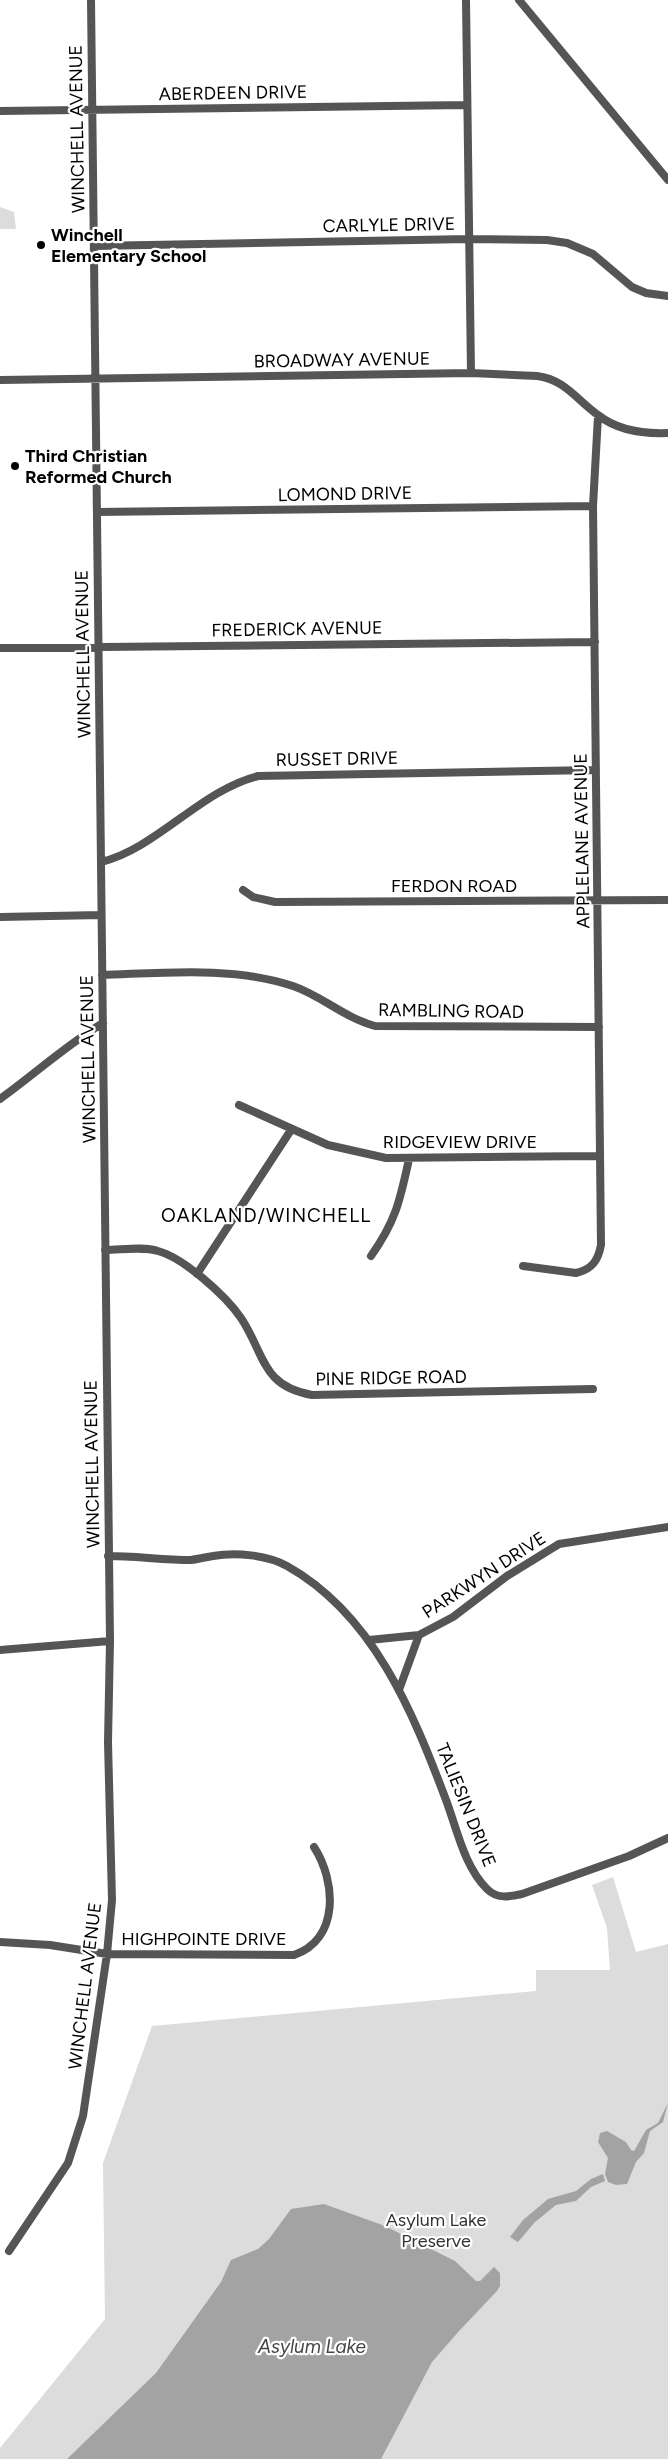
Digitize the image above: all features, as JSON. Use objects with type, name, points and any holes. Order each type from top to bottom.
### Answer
[{"type":"street","name":"WINCHELL AVENUE","points":[[9,2251],[68,2163],[83,2116],[107,1954],[112,1900],[108,1742],[110,1641],[91,0]]},
{"type":"street","points":[[466,0],[471,373]]},
{"type":"street","points":[[519,0],[668,180]]},
{"type":"street","name":"ABERDEEN DRIVE","points":[[0,111],[467,105]]},
{"type":"street","name":"CARLYLE DRIVE","points":[[94,246],[469,239],[547,240],[567,243],[593,254],[632,287],[646,293],[668,296]]},
{"type":"street","name":"BROADWAY AVENUE","points":[[0,380],[471,373],[547,377],[564,386],[598,416],[629,430],[668,433]]},
{"type":"street","name":"APPLELANE AVENUE","points":[[523,1266],[576,1273],[594,1265],[601,1245],[593,506],[598,416]]},
{"type":"street","name":"LOMOND DRIVE","points":[[97,512],[593,506]]},
{"type":"street","name":"FREDERICK AVENUE","points":[[0,648],[595,642]]},
{"type":"street","name":"RUSSET DRIVE","points":[[101,862],[122,855],[228,788],[258,776],[596,770]]},
{"type":"street","name":"FERDON ROAD","points":[[243,890],[253,897],[275,902],[668,900]]},
{"type":"street","points":[[0,918],[101,915]]},
{"type":"street","name":"RAMBLING ROAD","points":[[102,975],[176,972],[254,976],[314,994],[359,1021],[375,1026],[599,1027]]},
{"type":"street","points":[[0,1099],[28,1080],[78,1038],[103,1022]]},
{"type":"street","name":"RIDGEVIEW DRIVE","points":[[239,1105],[328,1145],[369,1155],[409,1159],[600,1156]]},
{"type":"street","points":[[197,1274],[291,1130]]},
{"type":"street","points":[[371,1256],[388,1233],[398,1208],[409,1159]]},
{"type":"street","name":"PINE RIDGE ROAD","points":[[105,1250],[156,1250],[166,1254],[197,1274],[240,1317],[270,1374],[287,1388],[298,1392],[312,1395],[593,1389]]},
{"type":"street","name":"PARKWYN DRIVE","points":[[369,1640],[419,1635],[453,1617],[506,1576],[559,1544],[668,1527]]},
{"type":"street","points":[[108,1556],[193,1560],[214,1555],[234,1555],[274,1560],[300,1574],[322,1590],[369,1640]]},
{"type":"street","points":[[399,1690],[419,1635]]},
{"type":"street","name":"TALIESIN DRIVE","points":[[369,1640],[399,1690],[431,1760],[469,1861],[483,1884],[497,1896],[508,1897],[522,1894],[629,1856],[668,1838]]},
{"type":"street","points":[[0,1650],[110,1641]]},
{"type":"street","name":"HIGHPOINTE DRIVE","points":[[0,1942],[50,1945],[107,1954],[279,1957],[304,1952],[321,1935],[329,1914],[330,1888],[327,1872],[314,1847]]},
{"type":"green space","points":[[0,207],[14,212],[16,229],[0,229]]},
{"type":"green space","name":"Asylum Lake Preserve","points":[[613,1877],[636,1952],[668,1944],[668,2459],[0,2459],[0,2448],[105,2319],[103,2163],[152,2026],[536,1991],[536,1970],[610,1970],[607,1928],[592,1885]]},
{"type":"water","points":[[668,2103],[663,2122],[650,2131],[644,2153],[636,2162],[627,2184],[616,2185],[608,2182],[605,2174],[608,2158],[598,2142],[600,2133],[607,2131],[626,2142],[631,2150],[634,2151],[646,2130],[658,2123]]},
{"type":"water","points":[[603,2174],[605,2181],[591,2187],[576,2201],[556,2205],[535,2222],[518,2242],[510,2237],[523,2220],[548,2199],[576,2191],[591,2179]]},
{"type":"water","name":"Asylum Lake","points":[[324,2204],[385,2226],[455,2261],[476,2281],[480,2281],[494,2267],[500,2273],[500,2286],[497,2291],[432,2362],[381,2459],[67,2459],[156,2373],[221,2282],[231,2260],[258,2249],[269,2239],[291,2209]]},
{"type":"place","name":"Winchell Elementary School","points":[[41,245]]},
{"type":"place","name":"Third Christian Reformed Church","points":[[15,466]]},
{"type":"district","name":"OAKLAND/WINCHELL","points":[[266,1215]]}]
